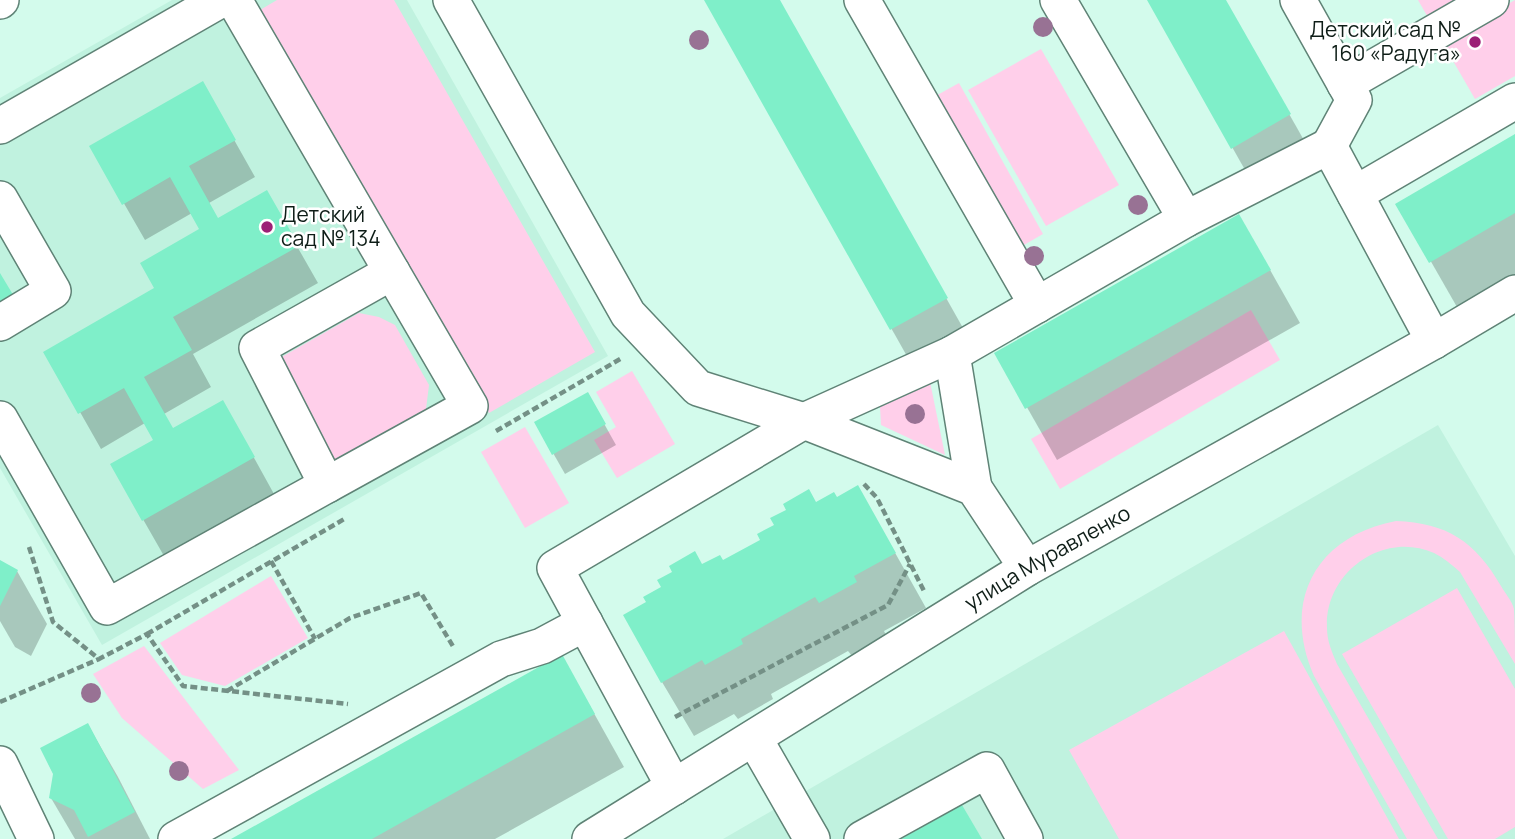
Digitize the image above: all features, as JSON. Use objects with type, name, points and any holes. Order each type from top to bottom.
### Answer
[{"type":"street","points":[[0,126],[220,0]]},
{"type":"street","points":[[0,419],[107,607],[470,406],[234,0]]},
{"type":"street","points":[[451,0],[628,314],[698,388],[804,421],[974,488]]},
{"type":"street","points":[[862,0],[1037,305]]},
{"type":"street","points":[[1058,0],[1186,219]]},
{"type":"street","points":[[674,787],[555,568],[804,421],[952,354],[1186,219],[1329,146],[1354,100],[1298,0]]},
{"type":"street","points":[[1345,84],[1492,0]]},
{"type":"street","points":[[1355,194],[1515,101]]},
{"type":"street","points":[[1329,146],[1434,341]]},
{"type":"street","points":[[0,199],[53,291],[0,323]]},
{"type":"street","points":[[327,485],[257,348],[392,272]]},
{"type":"street","name":"улица Муравленко","points":[[590,839],[1027,568],[1515,293]]},
{"type":"street","points":[[952,354],[974,488],[1027,568]]},
{"type":"street","points":[[176,839],[500,659],[542,646],[585,623]]},
{"type":"street","points":[[754,738],[812,839]]},
{"type":"street","points":[[0,764],[36,839]]},
{"type":"street","points":[[862,839],[986,770],[1026,839]]},
{"type":"path","points":[[859,479],[877,498],[924,591]]},
{"type":"path","points":[[25,534],[53,622],[99,659]]},
{"type":"path","points":[[271,561],[315,639]]},
{"type":"path","points":[[668,721],[888,605],[910,564]]},
{"type":"path","points":[[227,691],[350,618],[421,593],[458,656]]},
{"type":"path","points":[[0,702],[99,659],[147,634],[183,686],[354,705]]},
{"type":"shaded area","name":"Детский сад № 134","points":[[172,0],[407,0],[608,356],[102,645],[0,468],[0,98]]},
{"type":"shaded area","points":[[277,0],[394,0],[595,352],[489,413],[260,10]]},
{"type":"shaded area","name":"Детский сад № 160 «Радуга»","points":[[1418,0],[1484,0],[1492,13],[1515,0],[1515,76],[1475,99]]},
{"type":"shaded area","points":[[1041,49],[1119,185],[1046,226],[968,90]]},
{"type":"shaded area","points":[[959,83],[1043,234],[1017,249],[932,98]]},
{"type":"shaded area","points":[[1251,310],[1280,360],[1060,489],[1031,439]]},
{"type":"shaded area","points":[[359,313],[379,317],[395,325],[429,385],[426,409],[413,429],[332,474],[271,363]]},
{"type":"shaded area","points":[[632,371],[675,444],[617,478],[594,440],[616,427],[596,392]]},
{"type":"shaded area","points":[[929,377],[945,455],[881,425],[880,406],[888,395]]},
{"type":"shaded area","points":[[1438,425],[1515,556],[1515,839],[723,839]]},
{"type":"shaded area","points":[[525,427],[569,503],[525,528],[481,452]]},
{"type":"shaded area","points":[[1396,521],[1430,526],[1458,537],[1481,557],[1514,609],[1515,664],[1460,572],[1438,555],[1415,547],[1395,547],[1360,561],[1346,574],[1335,590],[1329,608],[1328,637],[1337,664],[1438,839],[1407,839],[1314,676],[1305,648],[1302,622],[1304,598],[1313,576],[1326,557],[1345,541],[1368,529]]},
{"type":"shaded area","points":[[271,576],[308,638],[225,686],[182,675],[160,643]]},
{"type":"shaded area","points":[[1457,588],[1515,689],[1515,827],[1495,839],[1448,839],[1342,654]]},
{"type":"shaded area","points":[[1284,631],[1399,839],[1119,839],[1069,750]]},
{"type":"shaded area","points":[[144,646],[239,770],[203,789],[122,718],[93,674]]},
{"type":"building","points":[[704,0],[780,0],[948,298],[890,330]]},
{"type":"building","points":[[1147,0],[1226,0],[1291,114],[1231,149]]},
{"type":"building","points":[[203,81],[236,140],[189,166],[218,218],[267,190],[299,246],[173,317],[192,350],[144,377],[173,428],[223,400],[255,457],[142,521],[110,464],[153,440],[124,388],[78,414],[43,352],[154,288],[140,263],[199,229],[170,177],[122,205],[89,146]]},
{"type":"building","points":[[1515,134],[1515,213],[1429,263],[1395,204]]},
{"type":"building","points":[[1239,214],[1271,270],[1025,409],[994,353]]},
{"type":"building","points":[[0,273],[15,298],[0,307]]},
{"type":"building","points":[[588,392],[606,424],[552,455],[534,422]]},
{"type":"building","points":[[858,485],[896,553],[854,576],[857,582],[819,603],[815,597],[741,639],[743,644],[705,665],[702,660],[661,683],[623,615],[646,602],[643,597],[661,587],[657,580],[672,572],[669,566],[695,551],[702,564],[720,555],[723,560],[760,540],[757,534],[774,525],[770,518],[786,510],[783,504],[809,489],[816,502],[834,492],[837,497]]},
{"type":"building","points":[[0,560],[18,570],[0,606]]},
{"type":"building","points":[[562,654],[595,714],[372,839],[231,839]]},
{"type":"building","points":[[88,723],[135,812],[88,837],[74,810],[49,798],[53,774],[40,748]]},
{"type":"building","points":[[962,805],[982,839],[901,839]]},
{"type":"place","name":"Детский сад № 160 «Радуга»","points":[[1475,42]]},
{"type":"place","name":"Детский сад № 134","points":[[267,227]]}]
